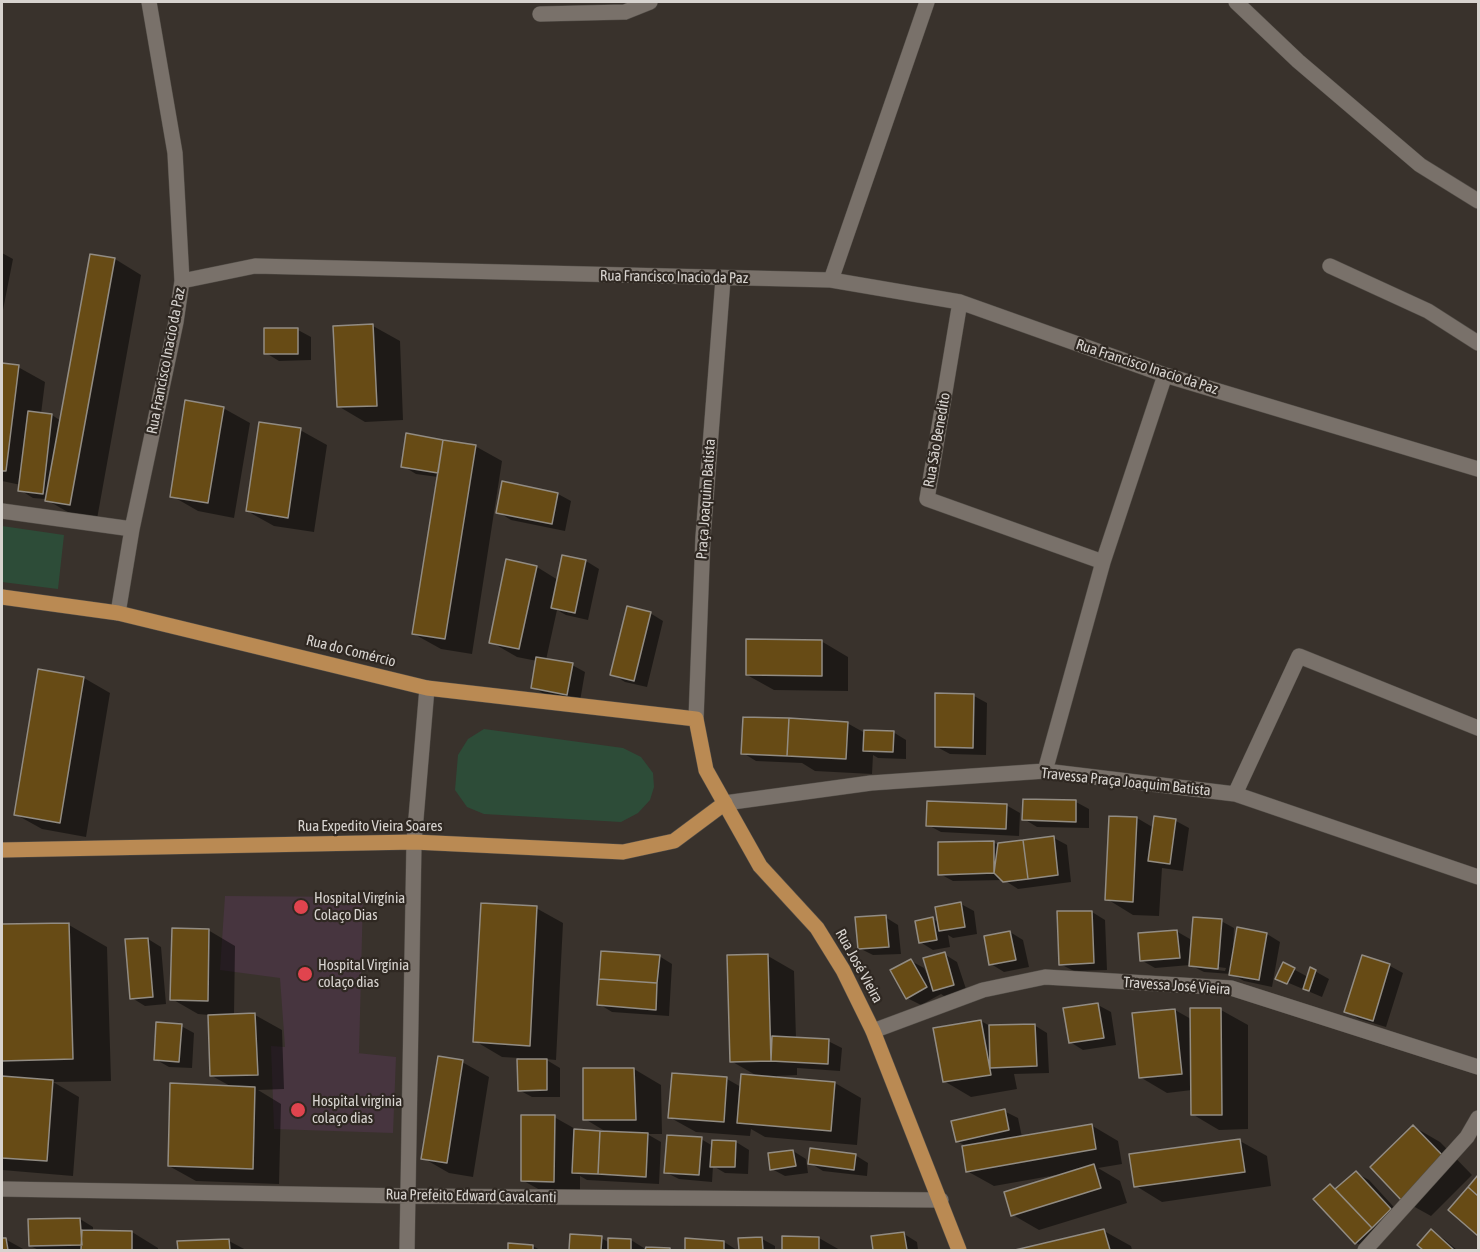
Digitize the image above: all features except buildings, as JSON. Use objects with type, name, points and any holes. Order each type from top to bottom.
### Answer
[{"type":"main road","name":"Rua do Comércio","points":[[2,597],[118,613],[427,688],[696,720]]},
{"type":"main road","name":"Rua José Vieira","points":[[696,720],[706,770],[760,866],[817,928],[843,970],[873,1031],[959,1251]]},
{"type":"main road","name":"Rua Expedito Vieira Soares","points":[[2,850],[414,842],[623,852],[674,841],[725,803]]},
{"type":"street","points":[[149,2],[175,153],[182,281]]},
{"type":"street","points":[[540,14],[626,12],[650,2]]},
{"type":"street","points":[[831,280],[927,2]]},
{"type":"street","points":[[1236,2],[1299,61],[1420,165],[1479,201]]},
{"type":"street","points":[[1330,266],[1428,310],[1479,343]]},
{"type":"street","name":"Rua Francisco Inacio da Paz","points":[[118,613],[132,529],[176,322],[182,281],[255,267],[831,280],[960,302],[1165,375],[1479,469]]},
{"type":"street","name":"Praça Joaquim Batista","points":[[696,720],[703,537],[723,279]]},
{"type":"street","name":"Rua São Benedito","points":[[960,302],[927,499],[1103,562]]},
{"type":"street","points":[[1045,771],[1103,562],[1165,375]]},
{"type":"street","points":[[2,510],[132,529]]},
{"type":"street","points":[[1235,794],[1299,656],[1479,728]]},
{"type":"street","points":[[408,1251],[407,1196],[414,842],[427,688]]},
{"type":"street","name":"Travessa Praça Joaquim Batista","points":[[725,803],[870,783],[1045,771],[1235,794],[1478,874]]},
{"type":"street","name":"Travessa José Vieira","points":[[873,1031],[983,990],[1045,977],[1231,988],[1479,1067]]},
{"type":"street","points":[[1365,1251],[1467,1137],[1479,1118]]},
{"type":"street","name":"Rua Prefeito Edward Cavalcanti","points":[[2,1189],[407,1196],[940,1200]]},
{"type":"shaded area","name":"Hospital Virgínia colaço dias","points":[[225,896],[363,897],[359,1053],[357,1053],[396,1057],[393,1133],[274,1129],[271,1046],[285,1047],[280,978],[220,970]]},
{"type":"green space","points":[[2,526],[64,535],[58,589],[2,582]]},
{"type":"green space","points":[[484,729],[623,748],[641,757],[653,773],[654,787],[650,800],[638,813],[621,822],[484,814],[467,807],[455,790],[458,755],[468,739]]},
{"type":"place","name":"Hospital Virgínia Colaço Dias","points":[[301,907]]},
{"type":"place","name":"Hospital Virgínia colaço dias","points":[[305,974]]},
{"type":"place","name":"Hospital virginia colaço dias","points":[[298,1110]]}]
